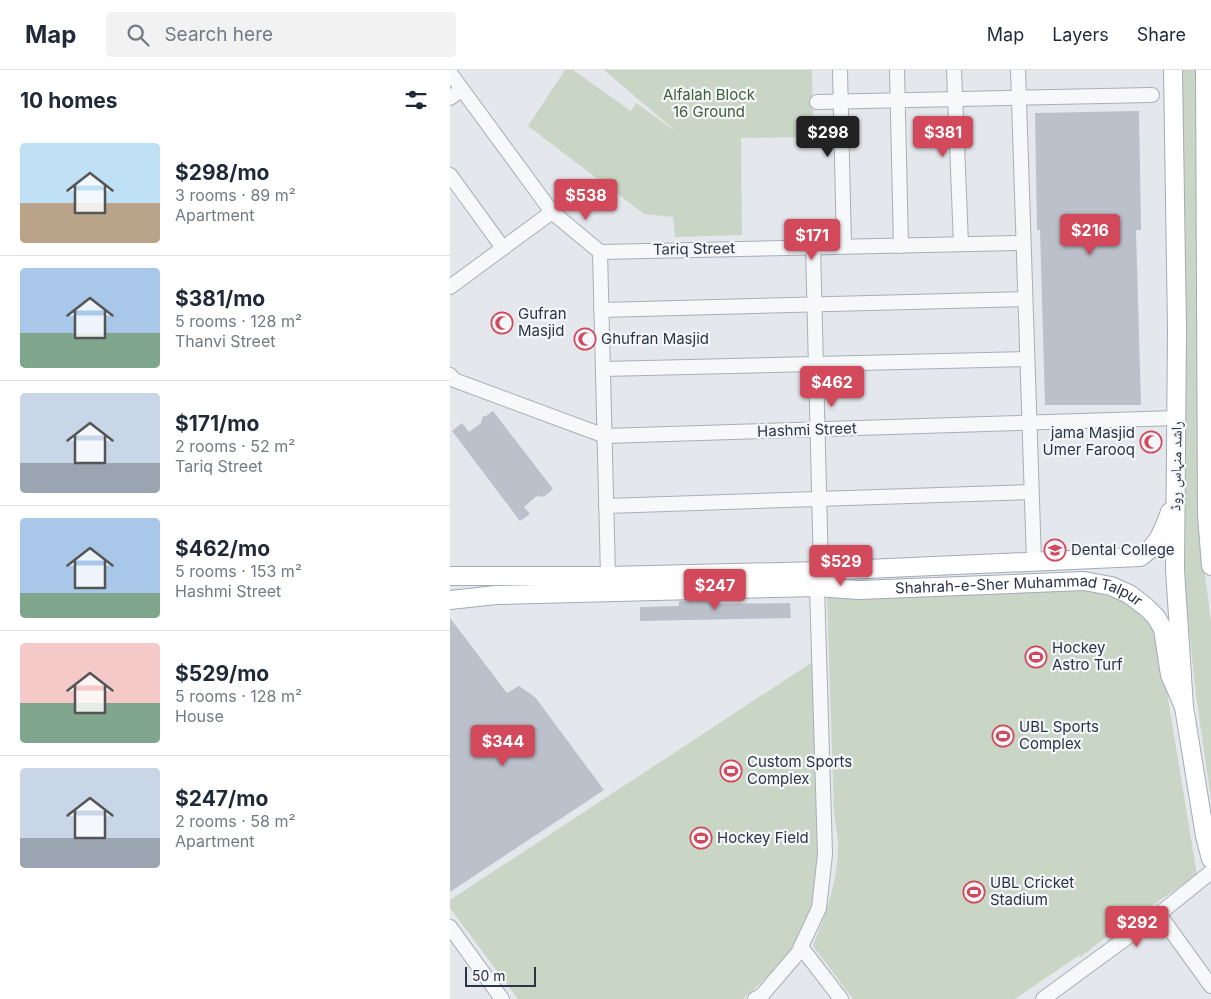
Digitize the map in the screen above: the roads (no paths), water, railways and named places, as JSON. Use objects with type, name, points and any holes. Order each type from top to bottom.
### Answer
[{"type":"main road","name":"راشد منہاس روڈ","points":[[1173,70],[1177,418],[1175,570],[1184,707],[1201,814],[1211,859]]},
{"type":"main road","points":[[1175,156],[1178,70]]},
{"type":"main road","name":"راشد منہاس روڈ","points":[[1203,70],[1209,249],[1207,515],[1211,566]]},
{"type":"main road","name":"Shahrah-e-Sher Muhammad Talpur","points":[[450,600],[496,595],[819,579],[1034,562],[1140,558],[1152,549],[1161,537],[1175,497]]},
{"type":"main road","name":"Shahrah-e-Sher Muhammad Talpur","points":[[450,576],[819,579],[859,590],[1084,581],[1111,586],[1129,594],[1146,606],[1163,630],[1170,675],[1184,707]]},
{"type":"main road","points":[[1201,814],[1211,831]]},
{"type":"street","points":[[840,70],[844,246]]},
{"type":"street","points":[[897,70],[901,246]]},
{"type":"street","points":[[954,70],[961,244]]},
{"type":"street","points":[[1018,70],[1034,562]]},
{"type":"street","points":[[450,73],[552,212],[600,252],[608,576]]},
{"type":"street","points":[[450,98],[462,89]]},
{"type":"street","points":[[817,102],[1152,95]]},
{"type":"street","points":[[450,175],[503,248]]},
{"type":"street","points":[[452,281],[503,248],[552,212]]},
{"type":"street","name":"Tariq Street","points":[[600,252],[1023,243]]},
{"type":"street","points":[[761,998],[798,953],[819,908],[825,854],[813,246]]},
{"type":"street","points":[[601,310],[1025,300]]},
{"type":"street","points":[[603,369],[1027,359]]},
{"type":"street","name":"Hashmi Street","points":[[450,375],[454,380],[604,436],[1177,418]]},
{"type":"street","points":[[606,506],[1031,492]]},
{"type":"street","points":[[1043,999],[1159,914],[1211,872]]},
{"type":"street","points":[[1159,914],[1211,986]]},
{"type":"street","points":[[450,927],[502,999]]},
{"type":"street","points":[[800,947],[842,999]]},
{"type":"place","name":"Gufran Masjid","points":[[502,323]]},
{"type":"place","name":"Ghufran Masjid","points":[[585,339]]},
{"type":"place","name":"jama Masjid Umer Farooq","points":[[1151,442]]},
{"type":"place","name":"Dental College","points":[[1055,550]]},
{"type":"place","name":"Hockey Astro Turf","points":[[1036,657]]},
{"type":"place","name":"UBL Sports Complex","points":[[1003,736]]},
{"type":"place","name":"Custom Sports Complex","points":[[731,771]]},
{"type":"place","name":"Hockey Field","points":[[701,838]]},
{"type":"place","name":"UBL Cricket Stadium","points":[[974,892]]},
{"type":"park label","name":"Alfalah Block 16 Ground","points":[[709,104]]}]
